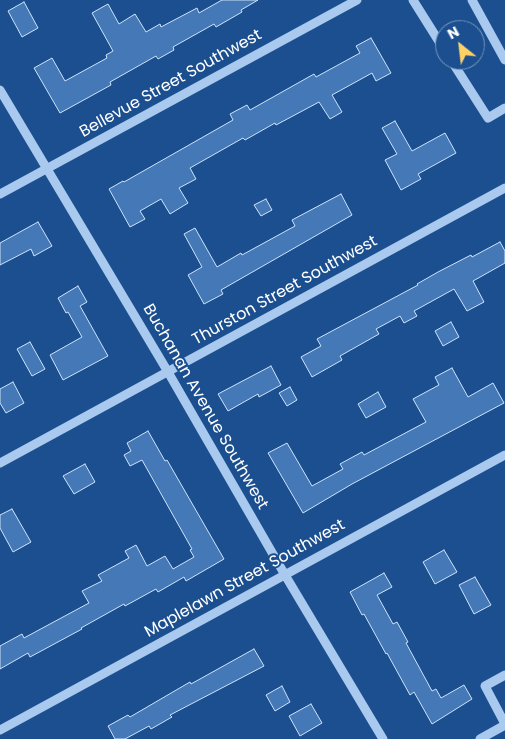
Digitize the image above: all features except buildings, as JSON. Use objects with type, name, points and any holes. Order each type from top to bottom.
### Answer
[{"type":"street","name":"Bellevue Street Southwest","points":[[0,194],[356,0]]},
{"type":"street","points":[[413,0],[435,35]]},
{"type":"street","points":[[472,0],[505,60]]},
{"type":"street","points":[[457,70],[488,118],[505,108]]},
{"type":"street","name":"Buchanan Avenue Southwest","points":[[0,90],[383,739]]},
{"type":"street","name":"Thurston Street Southwest","points":[[0,463],[505,188]]},
{"type":"street","name":"Maplelawn Street Southwest","points":[[0,730],[505,455]]},
{"type":"street","points":[[480,739],[505,724],[485,686],[505,675]]}]
